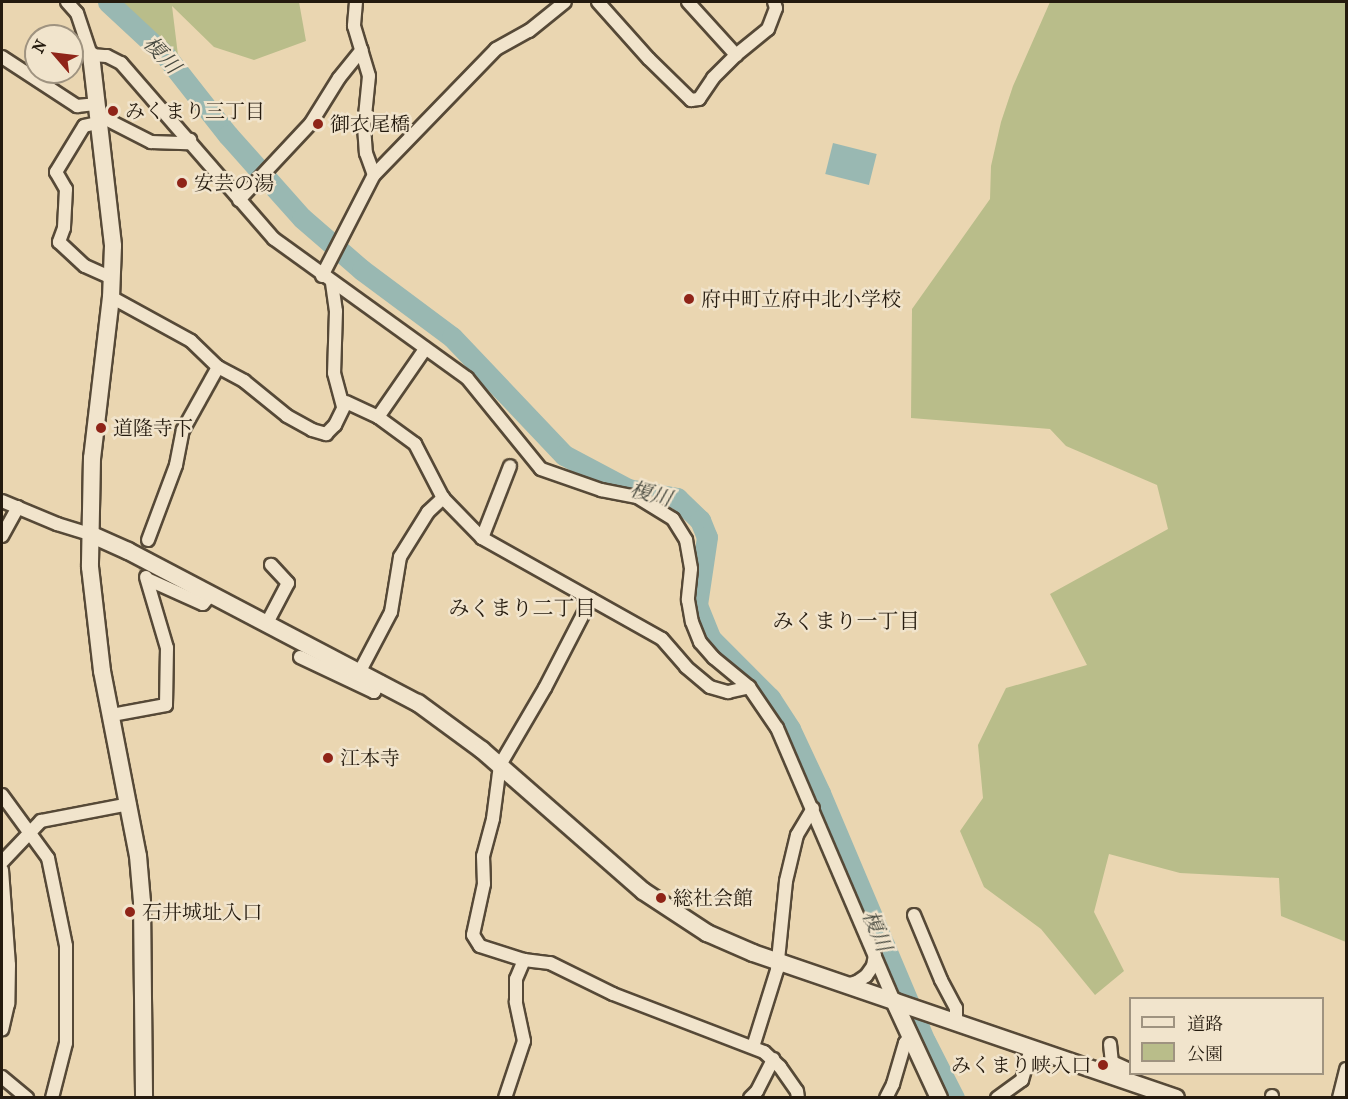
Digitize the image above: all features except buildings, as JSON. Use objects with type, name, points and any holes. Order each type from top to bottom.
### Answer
[{"type":"street","points":[[68,2],[77,13],[91,55],[113,246],[111,297],[92,459],[91,585],[102,671],[129,804],[142,902],[144,1098]]},
{"type":"street","points":[[356,2],[354,26],[369,76],[364,126],[366,153],[374,175]]},
{"type":"street","points":[[343,406],[334,373],[336,311],[327,280],[374,175],[496,49],[529,31],[565,2]]},
{"type":"street","points":[[598,2],[649,59],[691,100],[699,99],[713,78],[735,55],[768,29],[776,8],[774,2]]},
{"type":"street","points":[[688,2],[735,55]]},
{"type":"street","points":[[239,200],[311,123],[339,78],[362,50]]},
{"type":"street","points":[[91,55],[107,56],[121,63],[190,140],[274,240],[467,378],[541,469],[601,490],[637,497],[673,519],[686,540],[691,569],[688,600],[692,622],[700,642],[714,658],[749,687],[777,729],[813,808],[874,955],[939,1098]]},
{"type":"street","points":[[2,57],[77,106],[151,142],[188,142],[190,140]]},
{"type":"street","points":[[96,114],[84,126],[56,172],[66,189],[64,228],[59,242],[85,266],[112,278]]},
{"type":"street","points":[[111,297],[191,341],[203,349],[218,367],[244,381],[287,416],[312,430],[326,434],[335,425],[346,402],[351,402],[378,417],[415,444],[443,498],[482,538],[662,639],[686,667],[710,687],[728,692],[749,687]]},
{"type":"street","points":[[378,417],[425,349]]},
{"type":"street","points":[[148,540],[176,465],[183,430],[218,367]]},
{"type":"street","points":[[482,538],[510,466]]},
{"type":"street","points":[[360,671],[391,612],[400,557],[428,512],[443,498]]},
{"type":"street","points":[[2,501],[128,550],[360,671],[435,714],[500,765],[664,907],[707,933],[778,961],[1031,1048],[1129,1074]]},
{"type":"street","points":[[2,536],[18,507]]},
{"type":"street","points":[[267,623],[288,584],[271,565]]},
{"type":"street","points":[[112,715],[166,705],[167,648],[147,578],[203,604],[211,594]]},
{"type":"street","points":[[591,599],[545,688],[500,765],[493,819],[483,856],[484,884],[473,935],[480,946],[524,960],[550,963],[613,994],[753,1047],[773,1059],[797,1091],[798,1098]]},
{"type":"street","points":[[300,657],[374,692],[380,682]]},
{"type":"street","points":[[2,795],[48,858],[66,946],[66,1043],[52,1098]]},
{"type":"street","points":[[2,862],[29,831],[41,821],[129,804]]},
{"type":"street","points":[[753,1047],[778,961],[786,881],[797,835],[813,808]]},
{"type":"street","points":[[2,870],[9,965],[8,1004],[2,1029]]},
{"type":"street","points":[[914,915],[941,980],[956,1008],[956,1022]]},
{"type":"street","points":[[846,985],[866,976],[873,966],[874,955]]},
{"type":"street","points":[[506,1098],[524,1041],[516,1002],[516,979],[524,960]]},
{"type":"street","points":[[886,1098],[893,1083],[905,1042],[910,1036]]},
{"type":"street","points":[[1110,1044],[1112,1062],[1129,1072]]},
{"type":"street","points":[[997,1098],[1022,1080],[1031,1048]]},
{"type":"street","points":[[750,1098],[757,1091],[773,1059]]},
{"type":"street","points":[[1339,1098],[1347,1069]]},
{"type":"street","points":[[1135,1076],[1176,1098]]},
{"type":"street","points":[[2,1077],[27,1098]]},
{"type":"green space","points":[[110,2],[299,2],[306,41],[254,60],[214,47],[172,6],[182,88]]},
{"type":"green space","points":[[1050,2],[1346,2],[1346,942],[1281,916],[1279,878],[1180,873],[1109,854],[1094,912],[1124,971],[1095,995],[1041,929],[984,887],[960,831],[983,798],[978,745],[1006,688],[1087,665],[1050,594],[1168,529],[1157,485],[1066,446],[1050,429],[911,418],[912,309],[990,199],[991,166],[1001,122],[1013,86]]},
{"type":"water","points":[[833,143],[877,154],[869,185],[825,174]]},
{"type":"waterway","name":"榎川","points":[[108,2],[165,55],[228,135],[302,218],[362,270],[452,337],[564,455],[628,489],[677,498],[700,520],[707,537],[697,605],[710,638],[770,698],[790,729],[820,793],[925,1041],[954,1098]]},
{"type":"tunnel","points":[[146,577],[144,565],[148,540]]},
{"type":"place","name":"みくまり三丁目","points":[[113,111]]},
{"type":"place","name":"御衣尾橋","points":[[318,124]]},
{"type":"place","name":"安芸の湯","points":[[182,183]]},
{"type":"place","name":"府中町立府中北小学校","points":[[689,299]]},
{"type":"place","name":"道隆寺下","points":[[101,428]]},
{"type":"place","name":"江本寺","points":[[328,758]]},
{"type":"place","name":"総社会館","points":[[661,898]]},
{"type":"place","name":"石井城址入口","points":[[130,912]]},
{"type":"place","name":"みくまり峡入口","points":[[1103,1065]]},
{"type":"district","name":"みくまり二丁目","points":[[522,608]]},
{"type":"district","name":"みくまり一丁目","points":[[846,621]]}]
